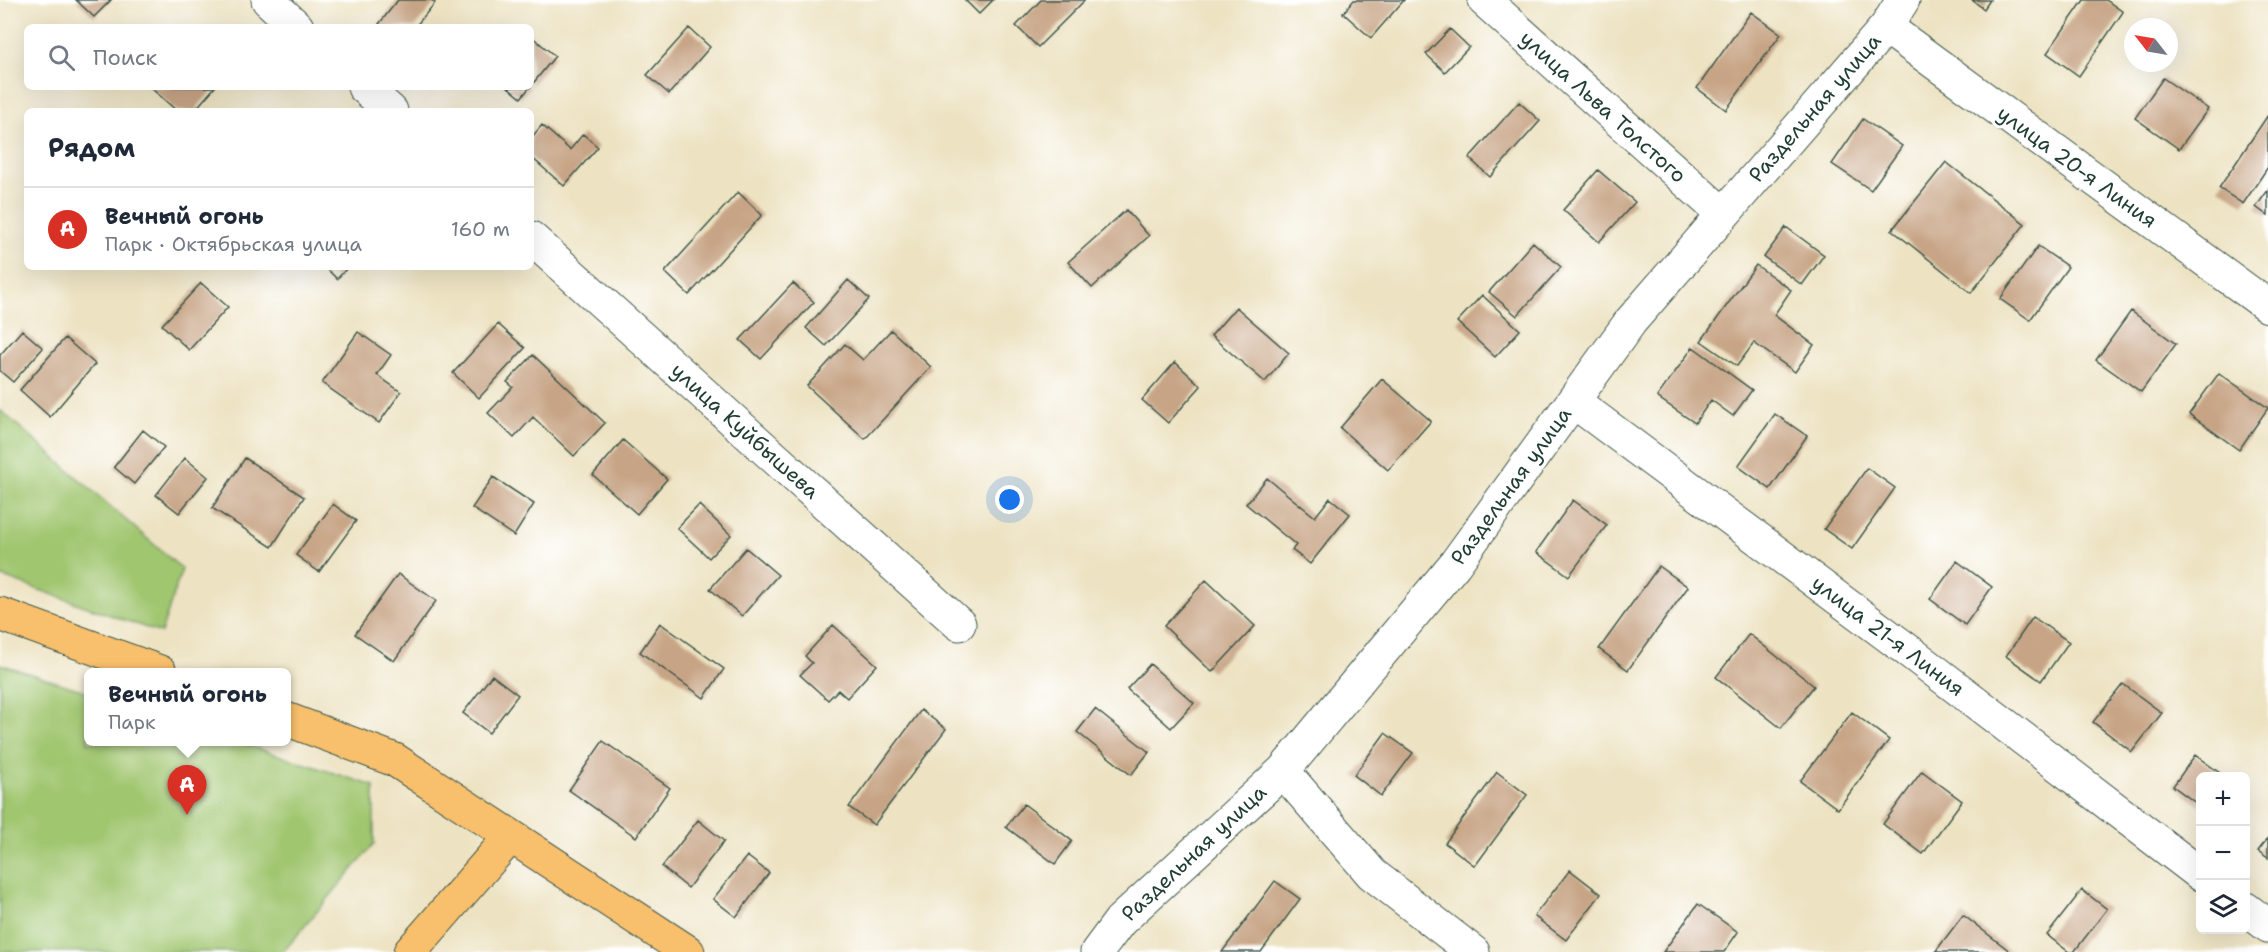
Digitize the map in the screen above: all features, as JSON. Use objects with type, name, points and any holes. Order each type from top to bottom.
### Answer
[{"type":"main road","points":[[0,614],[149,668]]},
{"type":"main road","points":[[291,721],[395,760],[688,952]]},
{"type":"main road","points":[[410,952],[511,836]]},
{"type":"street","points":[[268,0],[294,24]]},
{"type":"street","name":"улица Льва Толстого","points":[[1484,0],[1723,214]]},
{"type":"street","name":"Раздельная улица","points":[[1097,952],[1120,921],[1282,771],[1455,564],[1631,321],[1886,27],[1903,0]]},
{"type":"street","name":"улица 20-я Линия","points":[[1886,27],[2268,306]]},
{"type":"street","points":[[367,90],[388,108]]},
{"type":"street","name":"улица Куйбышева","points":[[534,241],[959,624]]},
{"type":"street","name":"улица 21-я Линия","points":[[1573,401],[1914,655],[2196,871]]},
{"type":"street","points":[[1282,771],[1372,874],[1473,952]]},
{"type":"street","points":[[2250,912],[2268,926]]},
{"type":"green space","points":[[0,410],[182,569],[161,633],[0,576]]},
{"type":"green space","points":[[0,664],[84,691],[84,746],[250,746],[374,786],[374,844],[283,952],[0,952]]},
{"type":"building","points":[[76,0],[111,0],[94,17]]},
{"type":"building","points":[[398,0],[431,0],[435,3],[418,24],[379,24]]},
{"type":"building","points":[[965,0],[993,0],[979,14]]},
{"type":"building","points":[[1041,0],[1085,0],[1038,47],[1016,26]]},
{"type":"building","points":[[1354,0],[1404,0],[1371,38],[1343,13]]},
{"type":"building","points":[[1972,0],[1990,0],[1984,9]]},
{"type":"building","points":[[2084,0],[2106,0],[2123,12],[2079,76],[2047,53]]},
{"type":"building","points":[[1751,12],[1781,34],[1726,110],[1697,88]]},
{"type":"building","points":[[689,28],[710,47],[669,94],[647,75]]},
{"type":"building","points":[[1450,29],[1469,47],[1445,72],[1426,54]]},
{"type":"building","points":[[534,38],[555,56],[534,82]]},
{"type":"building","points":[[2163,78],[2208,109],[2179,149],[2135,118]]},
{"type":"building","points":[[153,90],[212,90],[197,108],[174,108]]},
{"type":"building","points":[[512,90],[528,90],[521,98]]},
{"type":"building","points":[[1519,102],[1540,121],[1490,177],[1469,158]]},
{"type":"building","points":[[2268,115],[2268,167],[2243,204],[2219,188]]},
{"type":"building","points":[[1863,119],[1902,146],[1871,190],[1832,164]]},
{"type":"building","points":[[542,125],[570,150],[583,134],[598,147],[564,186],[534,160],[534,134]]},
{"type":"building","points":[[1946,162],[2025,224],[1971,293],[1892,230]]},
{"type":"building","points":[[1598,170],[1635,202],[1599,242],[1563,210]]},
{"type":"building","points":[[2268,190],[2268,216],[2256,207]]},
{"type":"building","points":[[738,192],[762,215],[689,295],[665,272]]},
{"type":"building","points":[[1126,210],[1149,236],[1092,288],[1068,262]]},
{"type":"building","points":[[1786,227],[1824,255],[1802,285],[1764,257]]},
{"type":"building","points":[[1533,242],[1561,267],[1517,316],[1489,292]]},
{"type":"building","points":[[2038,246],[2068,267],[2030,320],[2000,299]]},
{"type":"building","points":[[1756,265],[1791,290],[1774,315],[1814,345],[1795,372],[1754,343],[1737,366],[1701,341]]},
{"type":"building","points":[[328,270],[345,270],[337,279]]},
{"type":"building","points":[[848,280],[869,299],[826,346],[806,328]]},
{"type":"building","points":[[201,283],[228,307],[189,350],[162,325]]},
{"type":"building","points":[[793,283],[814,302],[761,359],[740,340]]},
{"type":"building","points":[[1482,295],[1520,330],[1495,357],[1457,322]]},
{"type":"building","points":[[1236,307],[1289,353],[1265,382],[1211,336]]},
{"type":"building","points":[[2131,311],[2176,344],[2141,392],[2096,360]]},
{"type":"building","points":[[498,324],[525,348],[479,398],[453,373]]},
{"type":"building","points":[[22,330],[43,348],[13,382],[0,371],[0,355]]},
{"type":"building","points":[[891,330],[931,367],[865,439],[807,386],[845,344],[863,360]]},
{"type":"building","points":[[358,332],[391,355],[377,375],[401,392],[379,423],[322,383]]},
{"type":"building","points":[[65,338],[95,364],[50,417],[20,390]]},
{"type":"building","points":[[1693,347],[1752,390],[1733,416],[1711,400],[1695,423],[1657,397]]},
{"type":"building","points":[[533,355],[605,423],[574,456],[533,417],[514,438],[488,413],[513,387],[507,382]]},
{"type":"building","points":[[1175,362],[1201,386],[1168,423],[1142,400]]},
{"type":"building","points":[[2219,373],[2268,408],[2239,450],[2189,414]]},
{"type":"building","points":[[1382,379],[1431,421],[1388,470],[1340,428]]},
{"type":"building","points":[[1775,414],[1807,436],[1770,489],[1738,466]]},
{"type":"building","points":[[143,430],[164,447],[134,484],[114,467]]},
{"type":"building","points":[[623,440],[667,479],[637,514],[593,475]]},
{"type":"building","points":[[185,458],[208,477],[179,513],[156,495]]},
{"type":"building","points":[[245,458],[304,497],[272,547],[212,508]]},
{"type":"building","points":[[1867,468],[1895,488],[1852,549],[1824,529]]},
{"type":"building","points":[[493,477],[534,504],[514,536],[472,508]]},
{"type":"building","points":[[1267,478],[1315,517],[1330,498],[1350,514],[1310,564],[1292,550],[1296,545],[1246,504]]},
{"type":"building","points":[[1573,500],[1607,525],[1569,576],[1536,552]]},
{"type":"building","points":[[333,504],[356,521],[319,572],[296,555]]},
{"type":"building","points":[[699,505],[731,535],[709,558],[677,528]]},
{"type":"building","points":[[746,548],[778,575],[742,616],[710,589]]},
{"type":"building","points":[[1957,561],[1992,587],[1965,625],[1930,599]]},
{"type":"building","points":[[1659,566],[1688,587],[1628,670],[1599,649]]},
{"type":"building","points":[[398,574],[436,601],[394,661],[355,634]]},
{"type":"building","points":[[1206,580],[1255,626],[1212,672],[1164,626]]},
{"type":"building","points":[[2033,617],[2069,642],[2041,681],[2006,656]]},
{"type":"building","points":[[660,623],[724,669],[704,698],[640,652]]},
{"type":"building","points":[[833,625],[877,665],[847,698],[838,690],[828,700],[800,675],[812,663],[805,656]]},
{"type":"building","points":[[1749,634],[1814,686],[1781,728],[1716,677]]},
{"type":"building","points":[[1150,664],[1194,703],[1171,728],[1127,689]]},
{"type":"building","points":[[492,675],[518,695],[489,733],[463,713]]},
{"type":"building","points":[[2123,684],[2162,713],[2132,752],[2093,722]]},
{"type":"building","points":[[1095,709],[1149,752],[1131,775],[1077,732]]},
{"type":"building","points":[[921,710],[946,729],[874,825],[849,807]]},
{"type":"building","points":[[1852,712],[1889,740],[1838,809],[1800,781]]},
{"type":"building","points":[[1385,733],[1413,753],[1381,796],[1354,775]]},
{"type":"building","points":[[603,741],[670,788],[636,837],[569,790]]},
{"type":"building","points":[[2195,755],[2218,772],[2196,772],[2196,803],[2173,786]]},
{"type":"building","points":[[1922,771],[1962,801],[1923,854],[1883,824]]},
{"type":"building","points":[[1497,772],[1527,795],[1475,866],[1445,843]]},
{"type":"building","points":[[1024,804],[1072,841],[1055,864],[1006,827]]},
{"type":"building","points":[[698,820],[724,841],[688,888],[662,867]]},
{"type":"building","points":[[2268,838],[2268,858],[2258,851]]},
{"type":"building","points":[[747,856],[769,873],[736,917],[713,899]]},
{"type":"building","points":[[1570,870],[1601,894],[1566,940],[1534,916]]},
{"type":"building","points":[[1275,881],[1300,899],[1261,952],[1222,952]]},
{"type":"building","points":[[2082,890],[2107,909],[2074,952],[2069,952],[2047,935]]},
{"type":"building","points":[[1698,904],[1738,932],[1724,952],[1663,952]]},
{"type":"building","points":[[1963,915],[2011,952],[1935,952]]},
{"type":"place","name":"Вечный огонь","points":[[187,815]]}]
